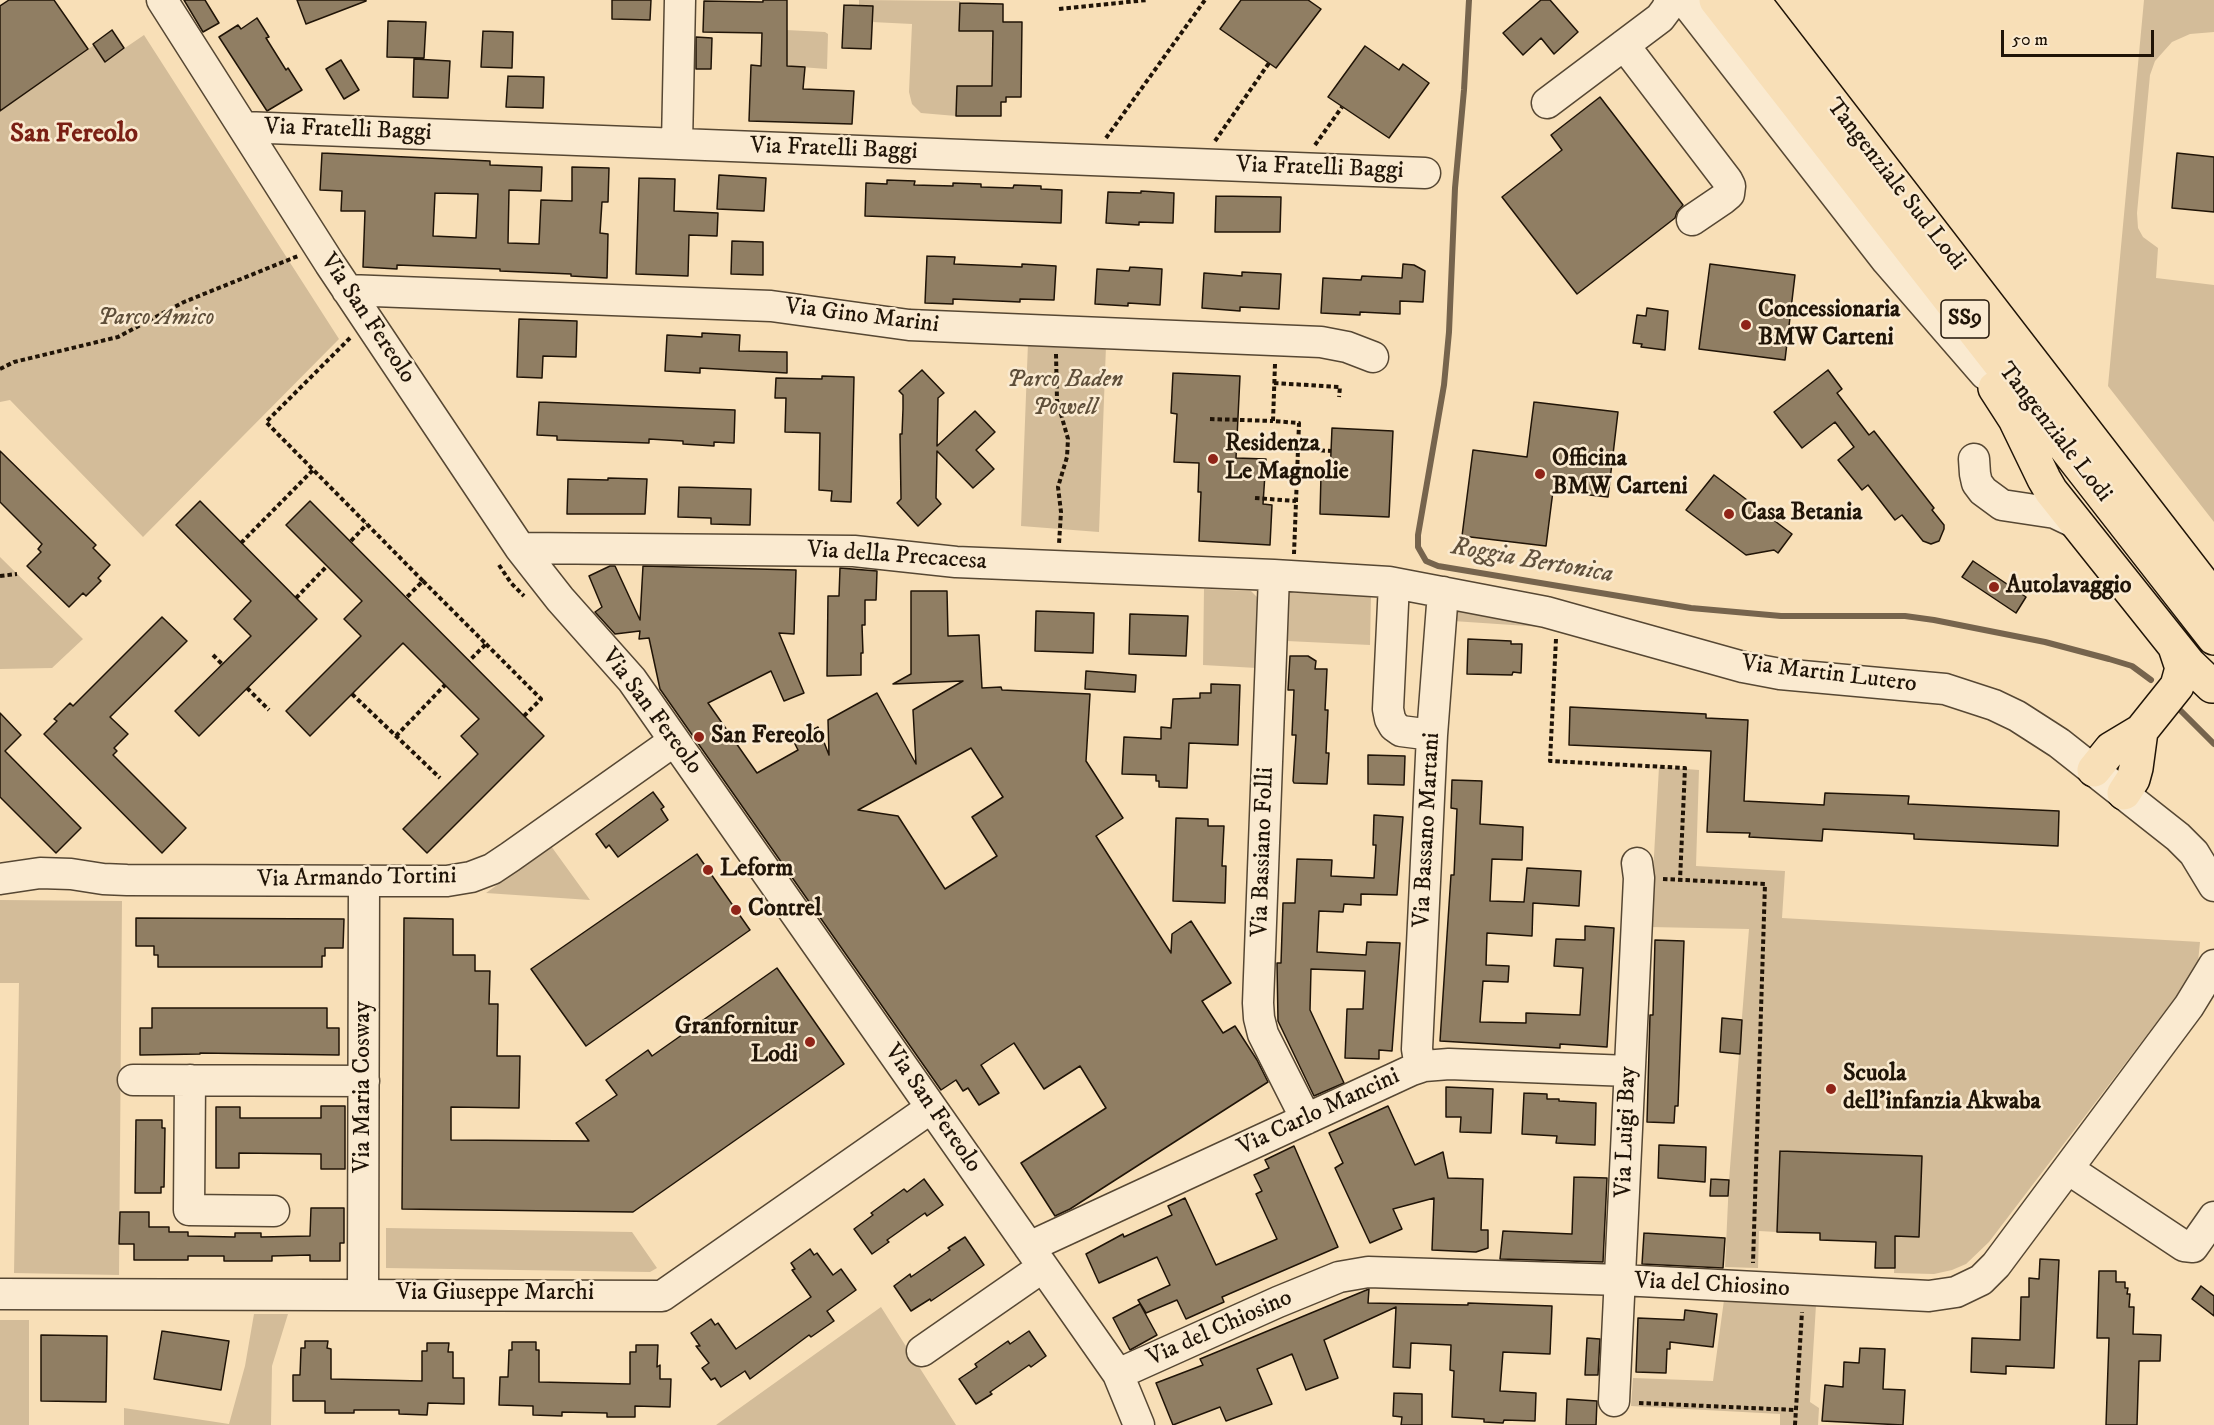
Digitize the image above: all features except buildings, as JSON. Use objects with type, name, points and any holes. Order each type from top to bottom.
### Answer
[{"type":"highway","name":"Tangenziale Sud Lodi","points":[[1753,0],[2214,598]]},
{"type":"highway","name":"Tangenziale Lodi","points":[[1700,6],[1957,308],[2214,638]]},
{"type":"highway","points":[[1957,308],[1969,344],[1985,374],[2016,419],[2041,497],[2078,524],[2188,664],[2213,686]]},
{"type":"highway","points":[[2094,770],[2111,749],[2140,731],[2176,686],[2182,668],[2175,647]]},
{"type":"highway","points":[[2176,686],[2185,682],[2213,686]]},
{"type":"highway","points":[[2124,793],[2136,768],[2140,731]]},
{"type":"street","name":"Via San Fereolo","points":[[162,0],[347,290],[520,548],[560,599],[632,680],[1118,1374],[1139,1425]]},
{"type":"street","points":[[677,144],[680,0]]},
{"type":"street","points":[[1547,103],[1624,45],[1665,9],[1676,12],[1700,6],[1896,271],[1985,374]]},
{"type":"street","points":[[1624,45],[1730,186],[1729,194],[1723,200],[1692,220]]},
{"type":"street","name":"Via Fratelli Baggi","points":[[243,127],[1425,173]]},
{"type":"street","points":[[1896,271],[1957,308]]},
{"type":"street","name":"Via Gino Marini","points":[[347,290],[771,306],[909,326],[1334,344],[1374,357]]},
{"type":"street","points":[[1974,459],[1974,474],[1977,483],[1991,498],[2002,505],[2012,508],[2041,497]]},
{"type":"street","name":"Via della Precacesa","points":[[520,548],[854,551],[956,562],[1284,575]]},
{"type":"street","name":"Via Martin Lutero","points":[[1284,575],[1394,583],[1557,615],[1752,669],[1780,674],[1945,689],[1994,705],[2037,728],[2163,824],[2194,853],[2214,886]]},
{"type":"street","name":"Via Bassiano Folli","points":[[1284,575],[1258,1003],[1263,1034],[1306,1119]]},
{"type":"street","points":[[1394,583],[1388,709],[1390,719],[1401,731],[1432,735]]},
{"type":"street","name":"Via Bassano Martani","points":[[1420,1067],[1417,1049],[1432,735],[1443,592]]},
{"type":"street","name":"Via Armando Tortini","points":[[0,879],[40,873],[70,874],[103,879],[447,881],[471,877],[492,869],[674,741]]},
{"type":"street","name":"Via Luigi Bay","points":[[1614,1401],[1638,870]]},
{"type":"street","name":"Via Maria Cosway","points":[[363,1294],[364,881]]},
{"type":"street","name":"Via del Chiosino","points":[[1118,1374],[1339,1277],[1368,1272],[1621,1280],[1929,1296],[1956,1292],[1981,1280],[1996,1265],[2189,1006],[2214,965]]},
{"type":"street","name":"Via Carlo Mancini","points":[[922,1351],[1036,1257],[1306,1119],[1420,1067],[1449,1064],[1629,1071]]},
{"type":"street","points":[[133,1080],[364,1081]]},
{"type":"street","points":[[190,1080],[189,1210],[274,1211]]},
{"type":"street","name":"Via Giuseppe Marchi","points":[[0,1294],[662,1296],[931,1108]]},
{"type":"street","points":[[2068,1169],[2184,1246],[2193,1247],[2214,1217]]},
{"type":"path","points":[[1059,9],[1146,0]]},
{"type":"path","points":[[1104,161],[1108,134],[1206,0]]},
{"type":"path","points":[[1210,165],[1214,143],[1269,63]]},
{"type":"path","points":[[1334,119],[1342,107]]},
{"type":"path","points":[[0,369],[14,362],[118,337],[184,302],[300,255]]},
{"type":"path","points":[[368,321],[266,422],[541,699],[524,716]]},
{"type":"path","points":[[1058,331],[1055,388],[1068,439],[1067,458],[1058,487],[1059,566]]},
{"type":"path","points":[[1273,421],[1276,341]]},
{"type":"path","points":[[1274,383],[1340,387],[1339,397]]},
{"type":"path","points":[[1210,419],[1299,423],[1296,501],[1284,575]]},
{"type":"path","points":[[1298,449],[1331,451]]},
{"type":"path","points":[[241,543],[313,470]]},
{"type":"path","points":[[1255,498],[1296,501]]},
{"type":"path","points":[[351,541],[367,524]]},
{"type":"path","points":[[296,598],[327,566]]},
{"type":"path","points":[[0,576],[17,574]]},
{"type":"path","points":[[406,598],[423,581]]},
{"type":"path","points":[[1557,615],[1550,761],[1685,768],[1680,880]]},
{"type":"path","points":[[469,661],[486,644]]},
{"type":"path","points":[[213,655],[222,664]]},
{"type":"path","points":[[396,736],[445,685]]},
{"type":"path","points":[[247,688],[269,711]]},
{"type":"path","points":[[352,694],[440,778]]},
{"type":"path","points":[[1638,870],[1680,880],[1765,884],[1752,1288]]},
{"type":"path","points":[[1795,1425],[1803,1291]]},
{"type":"path","points":[[1614,1401],[1796,1410]]},
{"type":"green space","points":[[859,0],[960,1],[959,31],[993,31],[992,86],[957,86],[956,116],[921,113],[912,104],[909,92],[912,24],[872,22],[873,6],[859,5]]},
{"type":"green space","points":[[2144,0],[2214,0],[2214,32],[2190,34],[2172,42],[2155,61],[2150,75],[2137,213],[2138,228],[2143,237],[2158,248],[2156,278],[2214,285],[2214,522],[2108,386]]},
{"type":"green space","points":[[786,30],[828,34],[827,69],[787,66]]},
{"type":"green space","name":"Parco Amico","points":[[144,35],[339,339],[143,537],[10,400],[0,402],[0,111],[94,45],[106,61]]},
{"type":"green space","name":"Parco Baden Powell","points":[[1028,343],[1106,346],[1099,532],[1021,526]]},
{"type":"green space","points":[[0,557],[83,639],[52,668],[0,669]]},
{"type":"green space","points":[[1204,589],[1251,591],[1259,599],[1257,668],[1203,665]]},
{"type":"green space","points":[[1288,592],[1371,596],[1370,645],[1287,641]]},
{"type":"green space","points":[[1454,609],[1542,627],[1453,621]]},
{"type":"green space","points":[[1659,767],[1699,770],[1696,866],[1785,871],[1782,918],[2200,942],[2198,962],[2191,977],[1989,1242],[1966,1264],[1934,1274],[1894,1273],[1895,1254],[1876,1235],[1919,1236],[1922,1156],[1777,1232],[1759,1231],[1758,1268],[1725,1267],[1729,1180],[1749,929],[1650,927]]},
{"type":"green space","points":[[551,846],[590,900],[486,893]]},
{"type":"green space","points":[[0,900],[122,901],[119,1275],[14,1273],[19,983],[0,983]]},
{"type":"green space","points":[[386,1228],[632,1232],[657,1268],[650,1272],[386,1268]]},
{"type":"green space","points":[[1724,1300],[1816,1305],[1810,1402],[1819,1408],[1818,1425],[1780,1425],[1780,1414],[1631,1406],[1633,1378],[1713,1381]]},
{"type":"green space","points":[[881,1307],[956,1425],[716,1425]]},
{"type":"green space","points":[[254,1314],[288,1314],[272,1366],[271,1425],[124,1425],[124,1408],[229,1424],[245,1366]]},
{"type":"green space","points":[[0,1320],[29,1320],[29,1425],[0,1425]]},
{"type":"waterway","name":"Roggia Bertonica","points":[[1469,0],[1444,385],[1418,535],[1418,547],[1426,561],[1438,566],[1691,608],[1781,616],[1905,616],[1934,620],[2045,642],[2109,659],[2132,666],[2151,680]]},
{"type":"waterway","name":"Roggia Bertonica","points":[[2180,710],[2214,744]]},
{"type":"place","name":"Concessionaria BMW Carteni","points":[[1746,325]]},
{"type":"place","name":"Residenza Le Magnolie","points":[[1213,459]]},
{"type":"place","name":"Officina BMW Carteni","points":[[1540,474]]},
{"type":"place","name":"Casa Betania","points":[[1729,514]]},
{"type":"place","name":"Autolavaggio","points":[[1994,587]]},
{"type":"place","name":"San Fereolo","points":[[699,737]]},
{"type":"place","name":"Leform","points":[[708,870]]},
{"type":"place","name":"Contrel","points":[[736,910]]},
{"type":"place","name":"Granfornitur Lodi","points":[[810,1042]]},
{"type":"place","name":"Scuola dell'infanzia Akwaba","points":[[1831,1089]]},
{"type":"district","name":"San Fereolo","points":[[74,135]]}]
